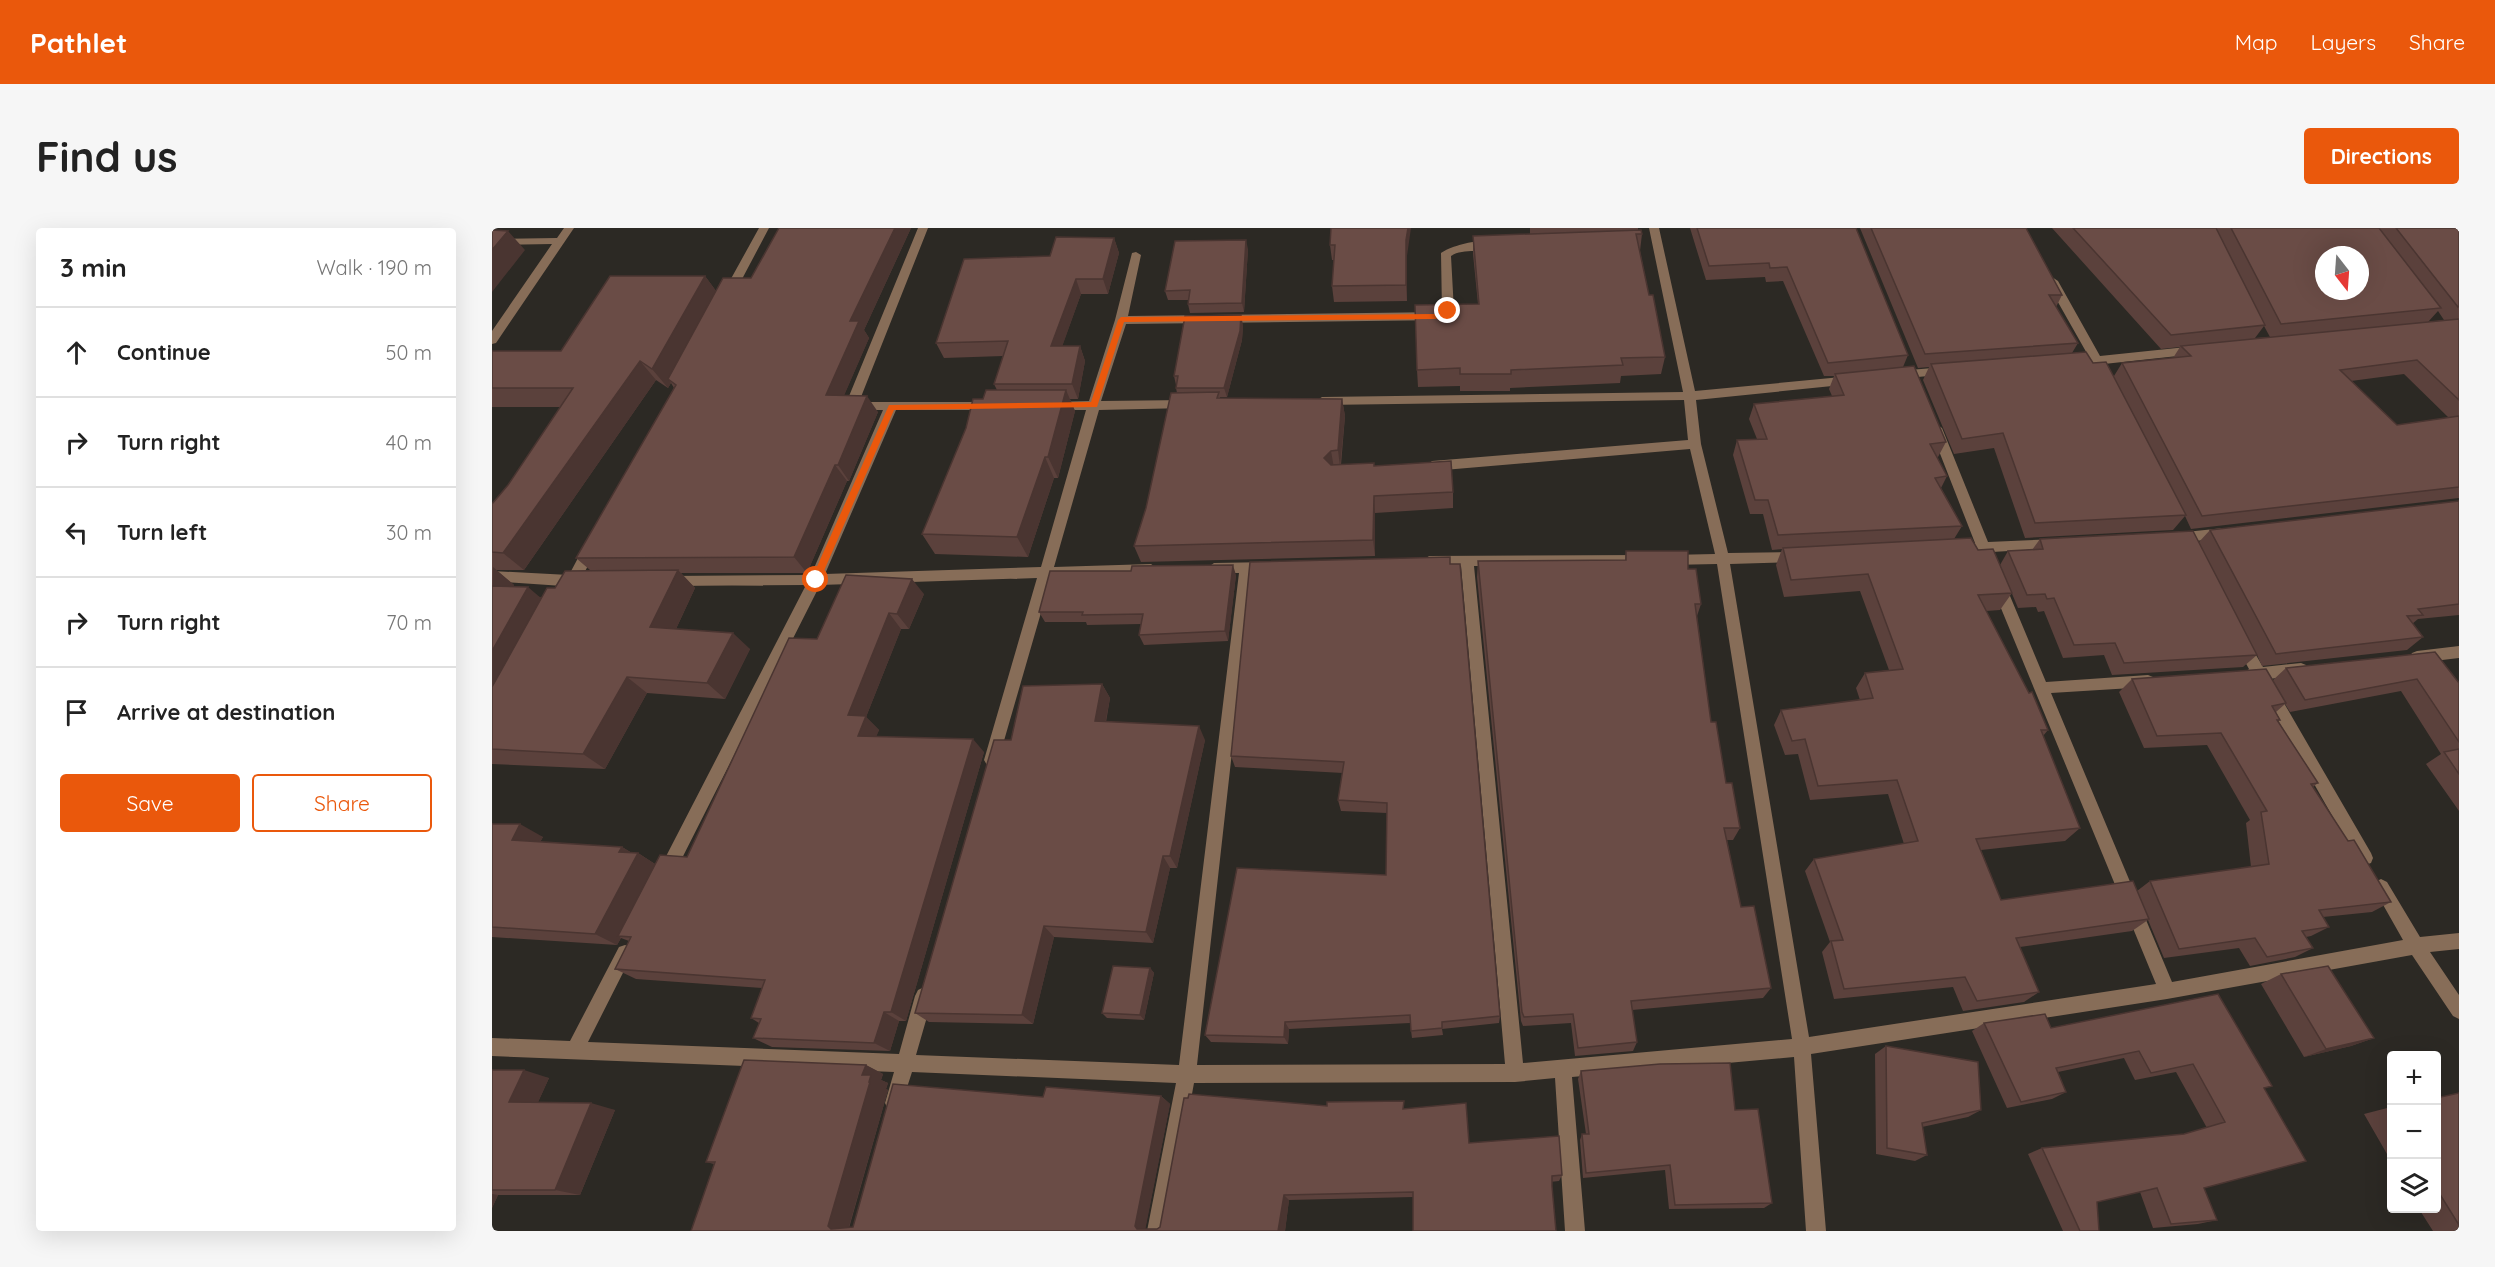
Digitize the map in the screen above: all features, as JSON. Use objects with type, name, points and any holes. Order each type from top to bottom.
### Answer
[{"type":"street","points":[[492,340],[569,228]]},
{"type":"street","points":[[719,311],[764,228]]},
{"type":"street","points":[[923,228],[851,406],[1011,406]]},
{"type":"street","points":[[1652,237],[1690,396],[1695,444],[1722,560],[1802,1047],[1816,1231]]},
{"type":"street","points":[[492,242],[560,241]]},
{"type":"street","points":[[1121,320],[1445,316],[1448,311],[1445,255],[1455,248],[1504,245]]},
{"type":"street","points":[[987,776],[1094,405],[1121,320],[1136,255]]},
{"type":"street","points":[[2046,269],[2107,382]]},
{"type":"street","points":[[2062,363],[2209,349]]},
{"type":"street","points":[[1309,402],[1690,396],[1960,370]]},
{"type":"street","points":[[1034,406],[1201,404]]},
{"type":"street","points":[[657,889],[816,580],[891,407]]},
{"type":"street","points":[[1932,417],[1983,548],[2167,991]]},
{"type":"street","points":[[1416,468],[1695,444]]},
{"type":"street","points":[[561,602],[601,529]]},
{"type":"street","points":[[2162,539],[2234,532]]},
{"type":"street","points":[[1948,550],[2067,544]]},
{"type":"street","points":[[1409,562],[1722,560],[1817,556]]},
{"type":"street","points":[[1467,560],[1515,1073]]},
{"type":"street","points":[[1199,568],[1281,566]]},
{"type":"street","points":[[1157,1231],[1187,1074],[1246,568]]},
{"type":"street","points":[[654,581],[816,580],[1164,569]]},
{"type":"street","points":[[492,576],[596,581]]},
{"type":"street","points":[[2235,632],[2257,674],[2416,946],[2459,1010]]},
{"type":"street","points":[[2400,659],[2459,652]]},
{"type":"street","points":[[2234,676],[2316,668]]},
{"type":"street","points":[[2041,688],[2166,680]]},
{"type":"street","points":[[492,1047],[905,1061],[1187,1074],[1515,1073],[1802,1047],[2167,991],[2416,946],[2459,941]]},
{"type":"street","points":[[575,1049],[630,943]]},
{"type":"street","points":[[890,1118],[928,981]]},
{"type":"street","points":[[1563,1070],[1575,1231]]},
{"type":"building","points":[[779,228],[895,228],[850,321],[859,321],[826,395],[867,396],[838,465],[835,465],[794,557],[576,558],[676,385],[668,379],[723,278],[751,278]]},
{"type":"building","points":[[1331,228],[1408,228],[1406,285],[1332,286],[1335,245],[1330,245]]},
{"type":"building","points":[[1697,228],[1856,228],[1908,355],[1828,363],[1787,267],[1770,268],[1769,263],[1709,266]]},
{"type":"building","points":[[1871,228],[2026,228],[2062,295],[2049,295],[2078,343],[1925,354]]},
{"type":"building","points":[[2073,228],[2216,228],[2265,325],[2171,335]]},
{"type":"building","points":[[2231,228],[2379,228],[2441,308],[2281,324]]},
{"type":"building","points":[[2396,228],[2459,228],[2458,307]]},
{"type":"building","points":[[492,230],[508,231],[492,250]]},
{"type":"building","points":[[1641,230],[1642,234],[1636,234],[1649,295],[1653,295],[1665,357],[1621,358],[1623,365],[1511,370],[1511,374],[1460,374],[1460,368],[1417,370],[1415,305],[1479,304],[1473,236]]},
{"type":"building","points":[[1056,237],[1114,238],[1103,279],[1076,279],[1051,346],[1080,346],[1072,384],[994,384],[1008,341],[936,343],[964,259],[1050,256]]},
{"type":"building","points":[[1246,240],[1242,303],[1188,304],[1190,290],[1165,291],[1175,241]]},
{"type":"building","points":[[610,276],[705,276],[652,369],[640,361],[503,553],[492,552],[492,504],[508,485],[573,388],[492,388],[492,351],[561,351]]},
{"type":"building","points":[[1241,315],[1240,331],[1224,388],[1176,388],[1178,376],[1174,376],[1185,316]]},
{"type":"building","points":[[2459,319],[2459,400],[2417,360],[2340,370],[2397,425],[2459,416],[2459,487],[2202,516],[2122,363],[2191,356],[2181,346]]},
{"type":"building","points":[[2086,352],[2093,363],[2106,362],[2186,515],[2035,523],[2003,433],[1962,439],[1931,364]]},
{"type":"building","points":[[1914,366],[1946,442],[1930,444],[1947,476],[1935,478],[1962,526],[1778,535],[1768,500],[1755,500],[1737,440],[1767,439],[1754,404],[1844,395],[1835,374]]},
{"type":"building","points":[[986,390],[1066,390],[1048,457],[1045,457],[1017,537],[922,534],[966,428],[973,399],[983,399]]},
{"type":"building","points":[[1219,392],[1217,398],[1342,399],[1338,450],[1331,451],[1324,458],[1331,465],[1374,463],[1374,466],[1451,461],[1453,492],[1374,496],[1373,540],[1134,546],[1146,508],[1171,393]]},
{"type":"building","points":[[2459,501],[2459,604],[2418,609],[2423,615],[2407,616],[2423,637],[2276,654],[2210,530]]},
{"type":"building","points":[[2193,531],[2257,655],[2124,663],[2115,643],[2074,645],[2054,598],[2047,599],[2045,594],[2027,595],[2008,551],[2043,549],[2040,539]]},
{"type":"building","points":[[1971,538],[1978,550],[1993,549],[2012,593],[1978,595],[2029,693],[2032,692],[2048,730],[2041,730],[2080,828],[1976,839],[2001,900],[2133,881],[2149,919],[2016,938],[2039,992],[1977,1001],[1965,977],[1844,989],[1831,941],[1843,940],[1814,859],[1918,841],[1897,780],[1818,786],[1805,739],[1792,741],[1781,710],[1873,698],[1865,673],[1903,669],[1868,574],[1791,580],[1783,548]]},
{"type":"building","points":[[1626,551],[1688,551],[1688,569],[1696,569],[1701,604],[1695,604],[1711,722],[1716,722],[1726,783],[1732,783],[1740,828],[1724,828],[1741,907],[1754,906],[1771,988],[1631,1001],[1637,1042],[1578,1048],[1573,1014],[1524,1017],[1522,1012],[1478,561],[1626,560]]},
{"type":"building","points":[[1450,557],[1450,564],[1460,564],[1500,1016],[1442,1022],[1442,1028],[1411,1031],[1410,1015],[1285,1022],[1284,1037],[1205,1035],[1237,868],[1386,875],[1387,803],[1338,800],[1344,762],[1231,756],[1250,562]]},
{"type":"building","points":[[1233,565],[1225,631],[1139,635],[1143,614],[1082,615],[1083,612],[1039,612],[1050,571],[1131,571],[1132,566]]},
{"type":"building","points":[[678,570],[650,627],[733,633],[707,683],[627,677],[583,754],[492,749],[492,687],[547,588],[555,588],[565,571]]},
{"type":"building","points":[[846,575],[912,579],[897,614],[889,613],[848,715],[866,716],[858,736],[973,739],[891,1012],[884,1012],[874,1043],[753,1038],[761,1019],[751,1018],[765,980],[615,969],[631,937],[618,936],[660,855],[687,857],[789,638],[817,639]]},
{"type":"building","points":[[492,586],[528,587],[492,651]]},
{"type":"building","points":[[2435,652],[2459,683],[2459,742],[2417,679],[2305,700],[2286,668]]},
{"type":"building","points":[[2266,669],[2286,703],[2272,706],[2280,720],[2277,720],[2318,783],[2311,784],[2348,841],[2354,840],[2391,902],[2319,910],[2329,927],[2302,931],[2313,948],[2267,957],[2255,938],[2179,949],[2150,881],[2269,864],[2261,812],[2267,811],[2221,733],[2157,736],[2132,679]]},
{"type":"building","points":[[1102,684],[1095,721],[1199,726],[1170,856],[1163,856],[1146,932],[1044,926],[1022,1015],[915,1013],[994,740],[1011,740],[1023,686]]},
{"type":"building","points":[[2459,749],[2459,774],[2444,752]]},
{"type":"building","points":[[492,824],[520,824],[512,840],[622,847],[619,852],[638,853],[595,934],[492,927]]},
{"type":"building","points":[[1113,966],[1150,968],[1140,1015],[1102,1013]]},
{"type":"building","points":[[2328,966],[2374,1038],[2326,1049],[2281,974]]},
{"type":"building","points":[[2218,994],[2272,1086],[2264,1088],[2306,1161],[2204,1188],[2217,1220],[2171,1224],[2157,1188],[2097,1202],[2099,1231],[2080,1231],[2042,1148],[2184,1134],[2225,1122],[2193,1064],[2151,1073],[2139,1051],[2056,1068],[2066,1092],[2021,1102],[1984,1023],[2045,1014],[2051,1028]]},
{"type":"building","points":[[1886,1046],[1978,1062],[1981,1110],[1922,1123],[1927,1155],[1887,1148]]},
{"type":"building","points":[[744,1060],[866,1065],[862,1075],[871,1075],[870,1082],[828,1226],[831,1229],[853,1227],[893,1084],[1043,1097],[1046,1087],[1161,1096],[1135,1226],[1137,1229],[1160,1227],[1184,1098],[1188,1098],[1189,1094],[1327,1106],[1327,1102],[1404,1101],[1403,1109],[1466,1103],[1469,1143],[1559,1136],[1562,1175],[1552,1176],[1556,1231],[1413,1231],[1413,1192],[1284,1195],[1278,1231],[691,1231],[715,1162],[706,1162]]},
{"type":"building","points":[[1730,1063],[1735,1110],[1758,1109],[1772,1203],[1675,1205],[1670,1165],[1586,1173],[1582,1134],[1589,1134],[1581,1071],[1660,1064]]},
{"type":"building","points":[[492,1070],[524,1070],[509,1102],[591,1103],[555,1190],[492,1190]]},
{"type":"building","points":[[2459,1093],[2459,1225],[2441,1196],[2441,1097]]},
{"type":"route","points":[[816,580],[891,407],[1094,405],[1121,320],[1434,317],[1445,316],[1448,311]]}]
